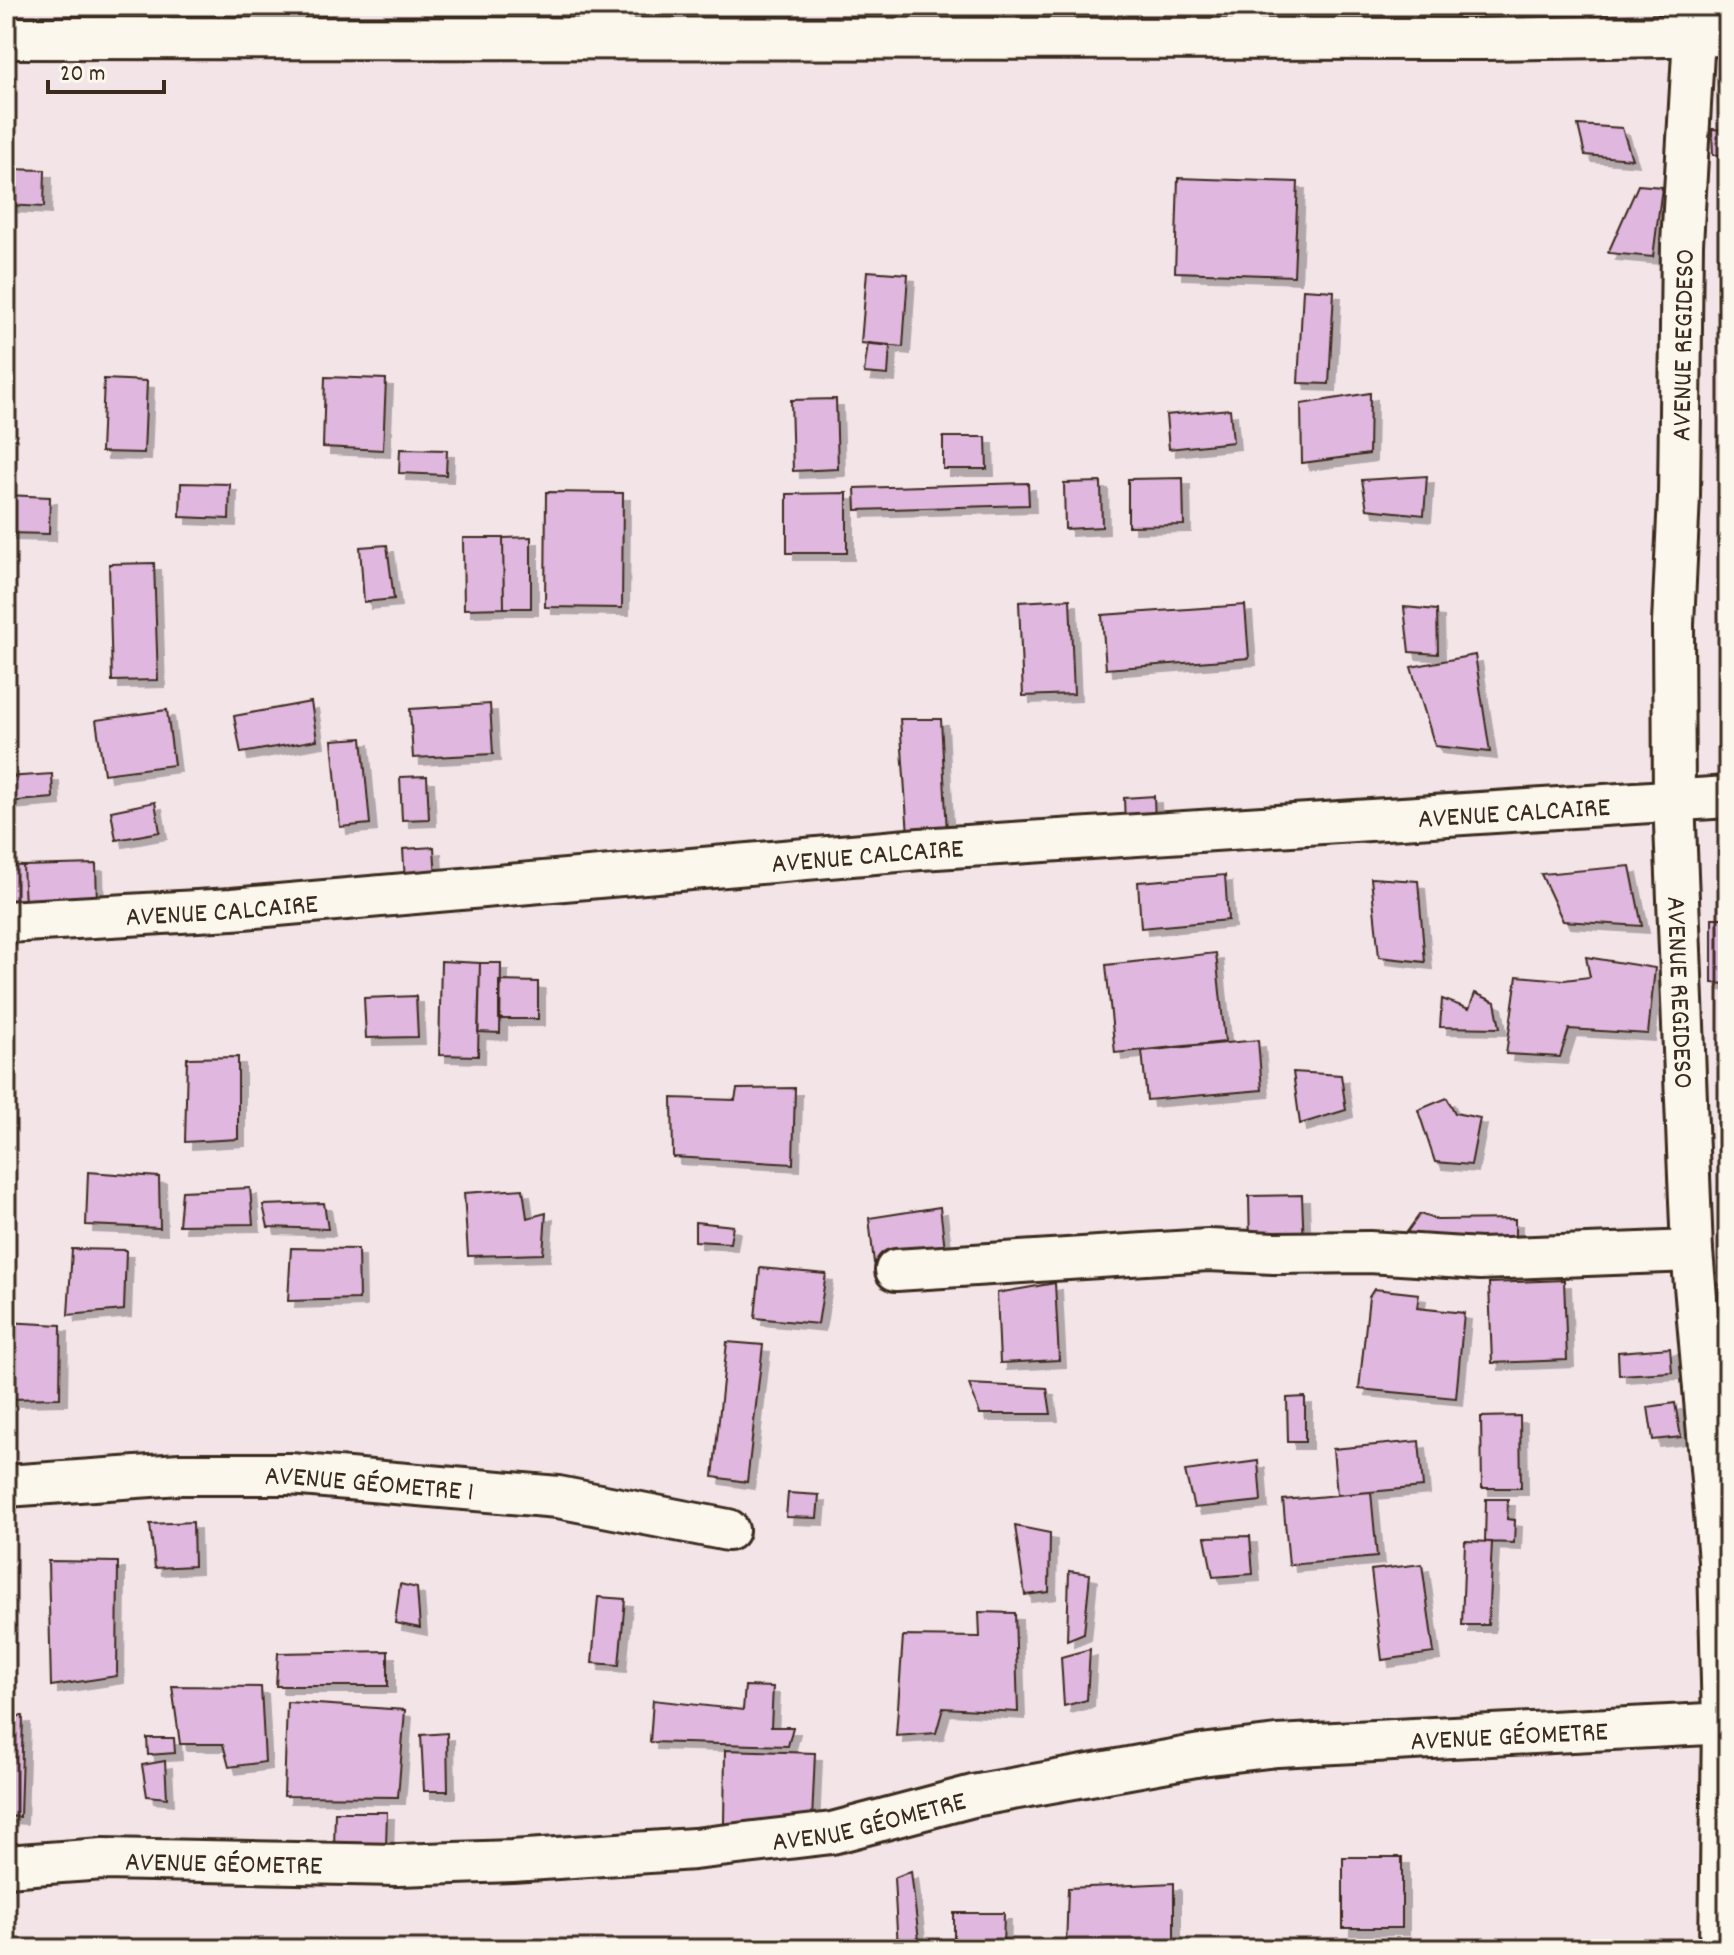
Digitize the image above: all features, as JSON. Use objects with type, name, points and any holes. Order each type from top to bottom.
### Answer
[{"type":"street","points":[[27,27],[1483,22],[1711,35]]},
{"type":"street","name":"AVENUE REGIDESO","points":[[1711,35],[1682,244],[1679,496],[1673,624],[1674,799],[1692,1251],[1716,1393],[1725,1723],[1720,1949]]},
{"type":"street","name":"AVENUE CALCAIRE","points":[[6,922],[232,909],[920,849],[1728,797]]},
{"type":"street","points":[[896,1270],[1208,1250],[1369,1252],[1480,1259],[1692,1251]]},
{"type":"street","name":"AVENUE GÉOMETRE 1","points":[[6,1486],[180,1474],[290,1474],[558,1497],[728,1530]]},
{"type":"street","name":"AVENUE GÉOMETRE","points":[[6,1866],[103,1859],[398,1865],[694,1849],[819,1836],[973,1796],[1201,1755],[1277,1746],[1725,1723]]},
{"type":"building","points":[[1578,125],[1622,128],[1632,159],[1585,155]]},
{"type":"building","points":[[1712,129],[1728,130],[1728,155],[1713,155]]},
{"type":"building","points":[[6,169],[45,170],[44,207],[6,205]]},
{"type":"building","points":[[1178,178],[1298,182],[1294,276],[1175,272]]},
{"type":"building","points":[[1638,185],[1662,187],[1653,257],[1608,253]]},
{"type":"building","points":[[867,271],[908,274],[903,347],[861,343]]},
{"type":"building","points":[[1303,289],[1334,291],[1329,384],[1298,383]]},
{"type":"building","points":[[868,343],[890,345],[888,375],[864,373]]},
{"type":"building","points":[[325,377],[386,379],[383,450],[323,447]]},
{"type":"building","points":[[104,379],[147,381],[144,453],[101,452]]},
{"type":"building","points":[[1370,393],[1369,454],[1302,463],[1301,404]]},
{"type":"building","points":[[836,399],[838,469],[793,471],[791,400]]},
{"type":"building","points":[[1230,409],[1233,442],[1169,449],[1166,415]]},
{"type":"building","points":[[943,437],[986,437],[987,469],[943,469]]},
{"type":"building","points":[[400,449],[447,450],[446,475],[399,473]]},
{"type":"building","points":[[1427,476],[1424,515],[1367,509],[1362,480]]},
{"type":"building","points":[[1183,478],[1184,525],[1128,526],[1128,479]]},
{"type":"building","points":[[1101,482],[1102,527],[1065,529],[1064,483]]},
{"type":"building","points":[[181,483],[230,484],[229,519],[180,517]]},
{"type":"building","points":[[1028,483],[1029,505],[856,510],[855,488]]},
{"type":"building","points":[[546,492],[623,493],[622,608],[545,607]]},
{"type":"building","points":[[847,493],[847,553],[787,553],[787,494]]},
{"type":"building","points":[[6,495],[50,497],[49,534],[6,533]]},
{"type":"building","points":[[1728,502],[1728,541],[1718,542],[1722,503]]},
{"type":"building","points":[[531,537],[531,608],[504,608],[503,538]]},
{"type":"building","points":[[463,538],[503,538],[504,608],[464,609]]},
{"type":"building","points":[[387,545],[394,599],[364,602],[360,547]]},
{"type":"building","points":[[154,563],[158,680],[112,681],[109,564]]},
{"type":"building","points":[[1070,599],[1074,694],[1023,696],[1019,602]]},
{"type":"building","points":[[1245,605],[1249,658],[1106,669],[1102,615]]},
{"type":"building","points":[[1404,607],[1437,610],[1438,654],[1409,652]]},
{"type":"building","points":[[1475,655],[1490,752],[1435,746],[1411,667]]},
{"type":"building","points":[[311,702],[317,740],[241,753],[234,716]]},
{"type":"building","points":[[490,704],[493,754],[413,758],[410,709]]},
{"type":"building","points":[[167,710],[174,765],[104,774],[96,720]]},
{"type":"building","points":[[900,719],[941,719],[947,833],[908,835]]},
{"type":"building","points":[[362,738],[370,824],[340,827],[332,740]]},
{"type":"building","points":[[52,774],[53,798],[6,802],[6,777]]},
{"type":"building","points":[[427,776],[429,819],[402,820],[400,777]]},
{"type":"building","points":[[1154,796],[1155,824],[1125,825],[1124,798]]},
{"type":"building","points":[[155,802],[160,832],[116,840],[111,811]]},
{"type":"building","points":[[434,847],[436,880],[405,881],[403,849]]},
{"type":"building","points":[[96,864],[97,903],[25,905],[23,866]]},
{"type":"building","points":[[6,865],[23,866],[25,905],[6,906]]},
{"type":"building","points":[[1630,866],[1642,926],[1563,921],[1541,874]]},
{"type":"building","points":[[1225,875],[1228,920],[1141,928],[1138,882]]},
{"type":"building","points":[[1371,878],[1418,881],[1425,962],[1379,957]]},
{"type":"building","points":[[1712,918],[1728,918],[1728,984],[1712,983]]},
{"type":"building","points":[[1216,953],[1225,1042],[1115,1053],[1106,965]]},
{"type":"building","points":[[1586,957],[1655,968],[1648,1034],[1569,1029],[1560,1057],[1506,1054],[1517,976],[1564,980],[1590,977]]},
{"type":"building","points":[[441,961],[480,963],[478,1056],[439,1055]]},
{"type":"building","points":[[480,963],[501,963],[500,1033],[478,1032]]},
{"type":"building","points":[[499,981],[538,982],[538,1019],[499,1019]]},
{"type":"building","points":[[1475,993],[1495,1002],[1500,1028],[1440,1027],[1442,999],[1469,1009]]},
{"type":"building","points":[[416,996],[418,1037],[366,1038],[364,998]]},
{"type":"building","points":[[1258,1040],[1262,1090],[1147,1100],[1142,1051]]},
{"type":"building","points":[[238,1057],[238,1139],[185,1142],[187,1058]]},
{"type":"building","points":[[1293,1072],[1341,1075],[1346,1110],[1300,1124]]},
{"type":"building","points":[[795,1088],[793,1164],[673,1157],[672,1098],[735,1100],[737,1089]]},
{"type":"building","points":[[1447,1098],[1455,1113],[1480,1118],[1471,1165],[1435,1162],[1418,1110]]},
{"type":"building","points":[[88,1172],[159,1177],[160,1228],[86,1225]]},
{"type":"building","points":[[250,1188],[253,1224],[179,1225],[182,1191]]},
{"type":"building","points":[[523,1189],[527,1218],[546,1213],[543,1254],[468,1256],[464,1193]]},
{"type":"building","points":[[1302,1195],[1304,1248],[1250,1248],[1249,1196]]},
{"type":"building","points":[[324,1203],[328,1229],[268,1227],[263,1205]]},
{"type":"building","points":[[940,1207],[945,1249],[874,1263],[869,1218]]},
{"type":"building","points":[[1420,1214],[1437,1220],[1515,1219],[1515,1250],[1451,1250],[1407,1232]]},
{"type":"building","points":[[695,1222],[733,1226],[730,1243],[695,1241]]},
{"type":"building","points":[[291,1248],[358,1249],[359,1299],[288,1301]]},
{"type":"building","points":[[72,1249],[126,1250],[124,1310],[68,1315]]},
{"type":"building","points":[[760,1268],[826,1274],[818,1324],[755,1318]]},
{"type":"building","points":[[1564,1280],[1567,1360],[1492,1363],[1489,1283]]},
{"type":"building","points":[[1055,1283],[1059,1360],[1000,1363],[997,1293]]},
{"type":"building","points":[[1374,1289],[1419,1294],[1417,1308],[1464,1313],[1456,1398],[1359,1389],[1369,1297]]},
{"type":"building","points":[[6,1322],[61,1325],[60,1398],[6,1399]]},
{"type":"building","points":[[727,1342],[763,1345],[747,1482],[713,1477]]},
{"type":"building","points":[[1670,1348],[1672,1372],[1619,1375],[1618,1352]]},
{"type":"building","points":[[969,1384],[1047,1388],[1051,1414],[980,1414]]},
{"type":"building","points":[[1305,1397],[1305,1442],[1288,1442],[1287,1398]]},
{"type":"building","points":[[1675,1403],[1681,1437],[1653,1440],[1648,1407]]},
{"type":"building","points":[[1520,1416],[1521,1488],[1482,1488],[1481,1417]]},
{"type":"building","points":[[1419,1441],[1423,1487],[1337,1495],[1333,1449]]},
{"type":"building","points":[[1258,1461],[1261,1501],[1194,1508],[1185,1471]]},
{"type":"building","points":[[1371,1492],[1377,1557],[1289,1565],[1283,1500]]},
{"type":"building","points":[[788,1493],[819,1495],[817,1518],[786,1517]]},
{"type":"building","points":[[1486,1499],[1508,1499],[1507,1519],[1515,1520],[1514,1543],[1485,1542]]},
{"type":"building","points":[[193,1522],[194,1566],[155,1568],[150,1524]]},
{"type":"building","points":[[1015,1526],[1050,1533],[1049,1592],[1025,1595]]},
{"type":"building","points":[[1250,1536],[1253,1574],[1213,1577],[1205,1537]]},
{"type":"building","points":[[1465,1541],[1492,1542],[1488,1625],[1462,1625]]},
{"type":"building","points":[[48,1561],[118,1562],[117,1676],[51,1686]]},
{"type":"building","points":[[1422,1564],[1434,1653],[1382,1660],[1371,1570]]},
{"type":"building","points":[[1069,1571],[1090,1574],[1084,1633],[1067,1640]]},
{"type":"building","points":[[400,1584],[417,1588],[420,1628],[395,1623]]},
{"type":"building","points":[[598,1597],[625,1599],[619,1665],[592,1663]]},
{"type":"building","points":[[979,1612],[1015,1613],[1018,1712],[943,1708],[936,1733],[896,1736],[903,1636],[980,1637]]},
{"type":"building","points":[[1090,1649],[1087,1700],[1064,1706],[1061,1657]]},
{"type":"building","points":[[388,1651],[388,1686],[276,1686],[278,1653]]},
{"type":"building","points":[[172,1686],[261,1687],[265,1762],[229,1767],[223,1744],[180,1744]]},
{"type":"building","points":[[745,1686],[773,1687],[771,1727],[793,1727],[788,1746],[650,1742],[653,1700],[743,1710]]},
{"type":"building","points":[[287,1702],[405,1710],[398,1797],[284,1796]]},
{"type":"building","points":[[23,1716],[20,1817],[6,1816],[6,1717]]},
{"type":"building","points":[[447,1733],[448,1791],[424,1791],[421,1735]]},
{"type":"building","points":[[147,1738],[174,1738],[175,1753],[148,1755]]},
{"type":"building","points":[[725,1750],[815,1753],[812,1821],[724,1824]]},
{"type":"building","points":[[165,1761],[167,1798],[147,1796],[142,1765]]},
{"type":"building","points":[[335,1812],[387,1812],[386,1847],[334,1848]]},
{"type":"building","points":[[1343,1857],[1402,1857],[1402,1928],[1343,1928]]},
{"type":"building","points":[[911,1871],[920,1949],[898,1949],[894,1878]]},
{"type":"building","points":[[1174,1883],[1174,1949],[1066,1949],[1068,1888]]},
{"type":"building","points":[[954,1913],[1004,1913],[1003,1949],[954,1949]]}]
